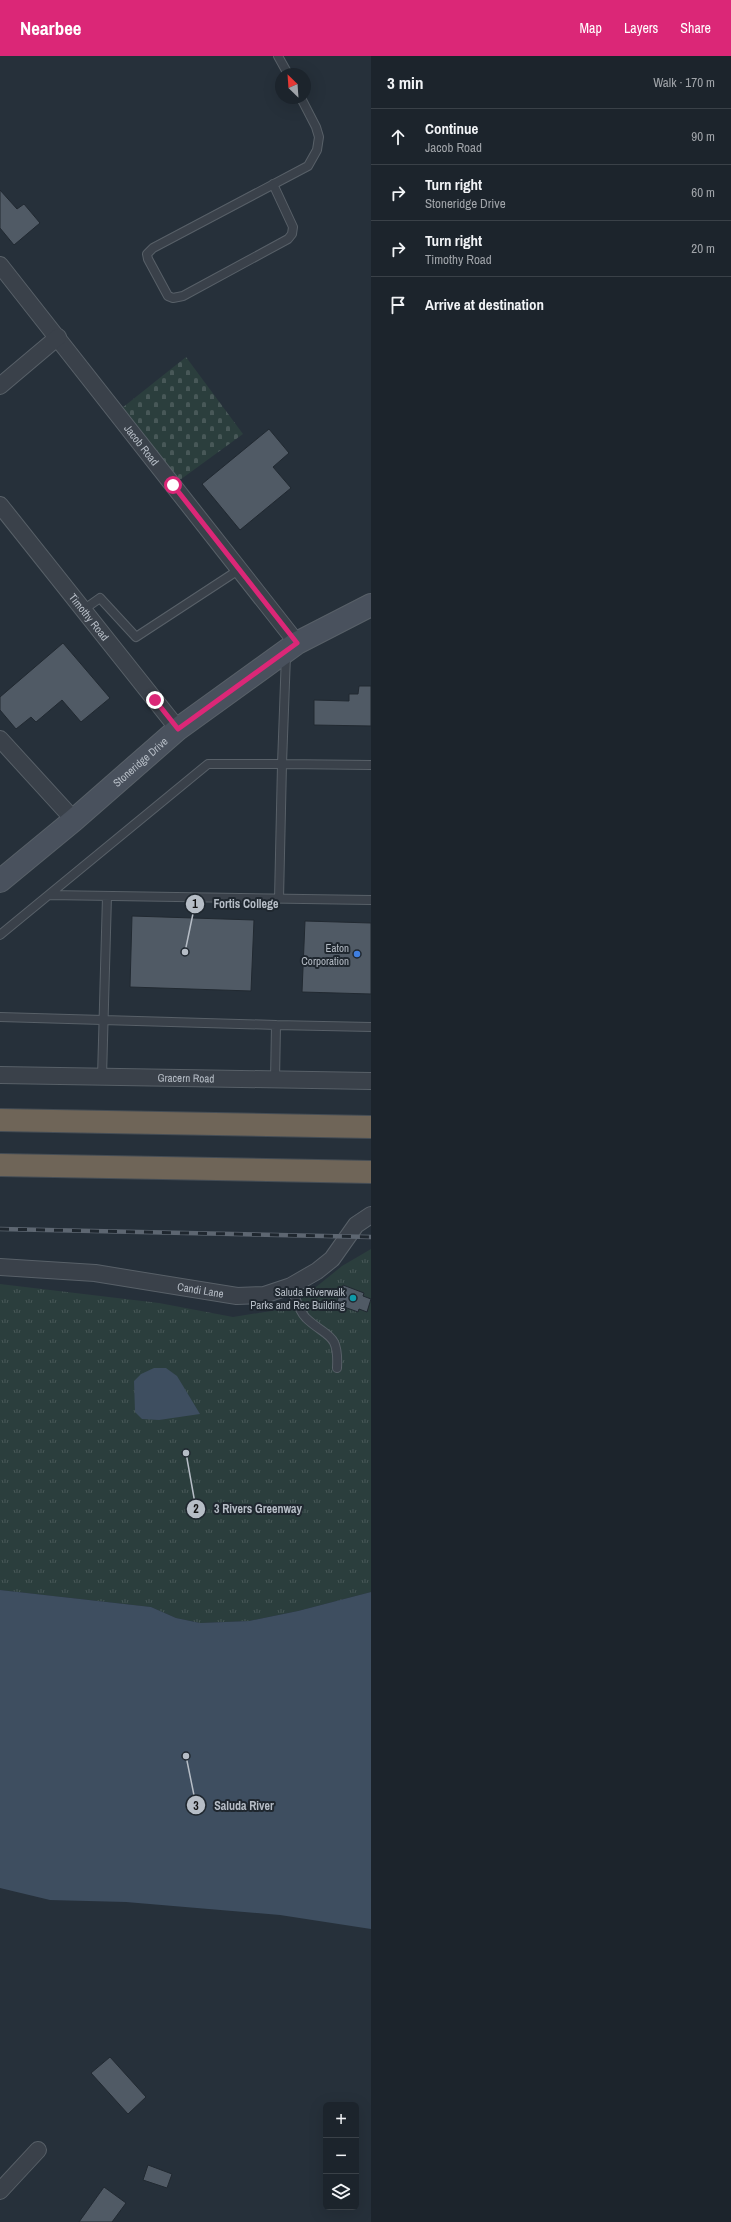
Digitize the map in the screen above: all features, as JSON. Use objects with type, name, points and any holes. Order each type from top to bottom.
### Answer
[{"type":"highway","points":[[0,1120],[371,1127]]},
{"type":"highway","points":[[0,1165],[371,1172]]},
{"type":"street","name":"Jacob Road","points":[[0,265],[240,570],[292,647]]},
{"type":"street","points":[[0,386],[58,337]]},
{"type":"street","name":"Timothy Road","points":[[0,505],[178,729]]},
{"type":"street","name":"Stoneridge Drive","points":[[0,881],[74,820],[178,729],[292,647],[345,617],[371,605]]},
{"type":"street","points":[[0,738],[74,820]]},
{"type":"street","name":"Gracern Road","points":[[0,1075],[371,1081]]},
{"type":"street","name":"Candi Lane","points":[[0,1266],[95,1273],[237,1296],[264,1295],[291,1286],[326,1264],[356,1225],[371,1215]]},
{"type":"street","points":[[0,2191],[38,2150]]},
{"type":"lane","points":[[278,56],[285,68]]},
{"type":"lane","points":[[273,184],[293,227],[292,234],[288,239],[183,296],[174,298],[168,296],[148,259],[147,254],[152,248],[273,184],[308,166],[317,150],[319,137],[316,127],[304,104]]},
{"type":"lane","points":[[83,610],[100,598],[136,638],[240,570]]},
{"type":"lane","points":[[279,899],[282,764],[292,647]]},
{"type":"lane","points":[[0,935],[208,764],[371,765]]},
{"type":"lane","points":[[49,895],[371,900]]},
{"type":"lane","points":[[102,1077],[107,896]]},
{"type":"lane","points":[[0,1017],[371,1027]]},
{"type":"lane","points":[[275,1080],[276,1025]]},
{"type":"lane","points":[[291,1286],[306,1317],[330,1336],[334,1342],[337,1349],[337,1368]]},
{"type":"green space","points":[[186,357],[243,434],[173,485],[117,412]]},
{"type":"green space","points":[[371,1249],[371,1592],[298,1611],[249,1621],[200,1623],[176,1618],[151,1607],[0,1590],[0,1284],[159,1303],[233,1317],[290,1308],[342,1266]]},
{"type":"water","points":[[154,1368],[166,1368],[177,1376],[200,1414],[159,1420],[142,1419],[135,1412],[134,1381],[141,1374]]},
{"type":"water","points":[[0,1590],[151,1607],[176,1618],[200,1623],[249,1621],[298,1611],[371,1592],[371,1929],[280,1915],[126,1902],[50,1900],[0,1888]]},
{"type":"building","points":[[0,190],[17,209],[24,204],[40,223],[14,245],[0,228]]},
{"type":"building","points":[[269,429],[289,453],[273,467],[291,488],[240,530],[202,484]]},
{"type":"building","points":[[63,643],[110,698],[81,722],[62,700],[36,722],[31,717],[16,729],[0,710],[0,697]]},
{"type":"building","points":[[359,686],[371,686],[371,726],[314,725],[314,700],[349,701],[349,694],[358,694]]},
{"type":"building","points":[[132,916],[254,920],[251,991],[130,987]]},
{"type":"building","points":[[305,921],[371,923],[371,994],[302,992]]},
{"type":"building","name":"Saluda Riverwalk Parks and Rec Building","points":[[343,1285],[364,1293],[363,1296],[371,1299],[367,1312],[359,1309],[358,1312],[336,1304]]},
{"type":"building","points":[[110,2057],[146,2097],[128,2114],[91,2073]]},
{"type":"building","points":[[148,2165],[172,2174],[167,2188],[143,2180]]},
{"type":"building","points":[[104,2187],[126,2203],[112,2222],[79,2222]]},
{"type":"railway","points":[[0,1229],[371,1237]]},
{"type":"place","name":"Fortis College","points":[[185,952]]},
{"type":"place","name":"Eaton Corporation","points":[[357,954]]},
{"type":"place","name":"Saluda Riverwalk Parks and Rec Building","points":[[353,1298]]},
{"type":"place","name":"3 Rivers Greenway","points":[[186,1453]]},
{"type":"place","name":"Saluda River","points":[[186,1756]]},
{"type":"route","points":[[155,700],[178,729],[246,678],[297,643],[173,485]]}]
